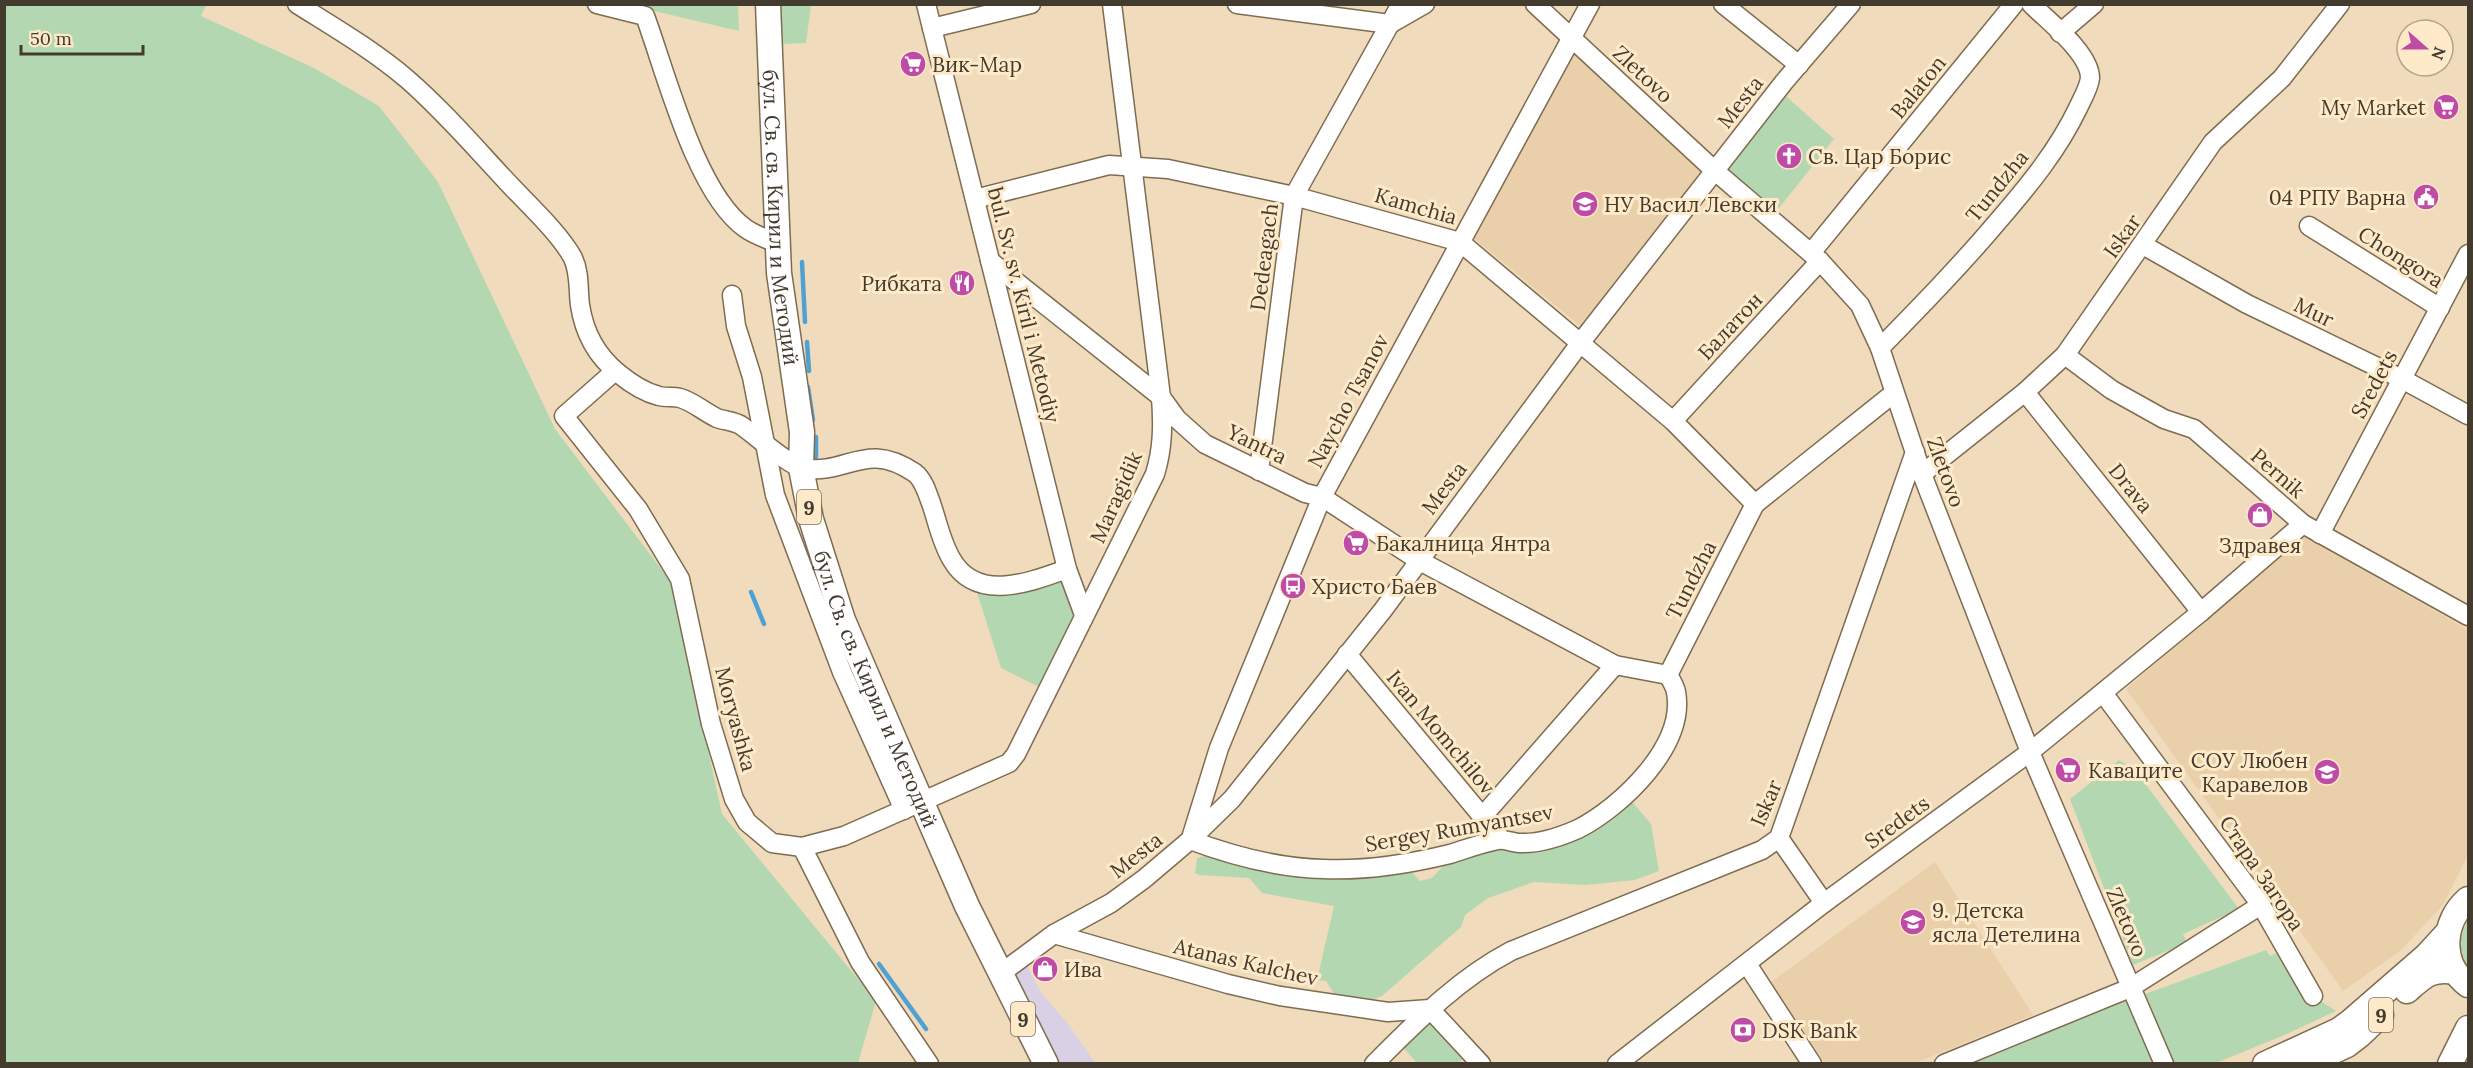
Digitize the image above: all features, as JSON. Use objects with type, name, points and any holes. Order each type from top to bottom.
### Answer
[{"type":"main road","name":"бул. Св. св. Кирил и Методий","points":[[768,4],[779,273],[802,432],[801,468],[812,519],[843,620],[913,806],[967,906],[1046,1064]]},
{"type":"main road","name":"9","points":[[2265,1064],[2339,1030],[2350,1022],[2426,956],[2448,932],[2456,912],[2469,899]]},
{"type":"main road","name":"9","points":[[2448,932],[2448,952],[2462,978]]},
{"type":"main road","name":"9","points":[[2306,1064],[2346,1045],[2360,1035],[2427,974],[2441,969],[2462,978]]},
{"type":"main road","points":[[2450,1064],[2469,1028]]},
{"type":"street","points":[[297,4],[363,45],[407,79],[546,223],[573,258],[578,276],[580,307],[592,345],[615,371],[638,388],[661,397],[677,397],[695,404],[717,418],[741,424],[801,468],[825,467],[859,459],[887,459],[918,476],[929,496],[952,561],[959,571],[974,583],[998,587],[1029,582],[1067,569]]},
{"type":"street","points":[[597,4],[645,16],[679,117],[715,195],[744,228],[778,244]]},
{"type":"street","name":"bul. Sv. sv. Kiril i Metodiy","points":[[926,4],[1067,569],[1084,615]]},
{"type":"street","points":[[932,28],[990,8],[1031,4]]},
{"type":"street","name":"Maragidik","points":[[802,847],[844,836],[1010,763],[1155,474],[1161,453],[1163,421],[1161,397],[1112,4]]},
{"type":"street","points":[[1237,4],[1390,24],[1425,4]]},
{"type":"street","name":"Dedeagach","points":[[1259,471],[1294,196],[1401,4]]},
{"type":"street","name":"Zletovo","points":[[1535,4],[1715,171],[1816,257],[1860,304],[1880,348],[1922,474],[2030,752],[2164,1064]]},
{"type":"street","name":"Naycho Tsanov","points":[[1190,840],[1220,748],[1322,497],[1590,4]]},
{"type":"street","points":[[1723,4],[1799,65]]},
{"type":"street","name":"Mesta","points":[[1000,974],[1054,934],[1119,897],[1144,879],[1190,840],[1232,799],[1383,610],[1581,342],[1799,65],[1851,4]]},
{"type":"street","name":"Balaton","points":[[1816,257],[2014,4]]},
{"type":"street","points":[[2031,4],[2060,33],[2094,4]]},
{"type":"street","name":"Iskar","points":[[1922,474],[2025,392],[2066,355],[2213,142],[2282,78],[2340,4]]},
{"type":"street","name":"Tundzha","points":[[1880,348],[1948,280],[2036,177],[2068,129],[2090,80],[2088,65],[2081,53],[2060,33]]},
{"type":"street","name":"Kamchia","points":[[975,199],[1108,165],[1131,165],[1168,169],[1294,196],[1460,242],[1672,421],[1755,504]]},
{"type":"street","name":"Chongora","points":[[2308,226],[2440,308]]},
{"type":"street","name":"Mur","points":[[2143,245],[2247,304],[2402,379],[2469,415]]},
{"type":"street","name":"Sredets","points":[[2320,534],[2469,254]]},
{"type":"street","name":"Балатон","points":[[1672,421],[1816,257]]},
{"type":"street","name":"Yantra","points":[[990,261],[1161,397],[1177,419],[1205,444],[1305,493],[1322,497],[1418,560],[1615,665],[1668,675]]},
{"type":"street","points":[[732,295],[736,326],[752,377],[775,495],[842,672],[913,806]]},
{"type":"street","name":"Pernik","points":[[2066,355],[2112,390],[2164,419],[2194,429],[2303,524],[2469,616]]},
{"type":"street","name":"Moryashka","points":[[615,371],[564,416],[638,509],[680,579],[711,724],[734,799],[747,822],[772,843],[802,847]]},
{"type":"street","name":"Drava","points":[[2025,392],[2201,612]]},
{"type":"street","name":"Tundzha","points":[[1668,675],[1755,504],[1894,393]]},
{"type":"street","name":"Iskar","points":[[1374,1064],[1430,1009],[1486,965],[1511,951],[1762,850],[1779,838],[1915,452]]},
{"type":"street","name":"Sredets","points":[[1617,1064],[1824,903],[2030,752],[2201,612],[2303,524]]},
{"type":"street","name":"Ivan Momchilov","points":[[1347,654],[1501,839]]},
{"type":"street","points":[[1482,817],[1615,665]]},
{"type":"street","name":"Sergey Rumyantsev","points":[[1190,840],[1220,851],[1274,864],[1323,869],[1409,863],[1501,839],[1521,843],[1545,840],[1577,829],[1610,808],[1637,784],[1664,748],[1672,729],[1676,710],[1676,691],[1668,675]]},
{"type":"street","name":"Стара Загора","points":[[2103,693],[2261,905],[2313,996]]},
{"type":"street","points":[[1779,838],[1824,903]]},
{"type":"street","points":[[802,847],[860,962],[929,1064]]},
{"type":"street","points":[[1944,1064],[2130,988],[2261,905]]},
{"type":"street","name":"Atanas Kalchev","points":[[1054,934],[1228,984],[1290,998],[1388,1012],[1430,1009]]},
{"type":"street","points":[[1747,964],[1812,1064]]},
{"type":"street","points":[[1430,1009],[1481,1064]]},
{"type":"shaded area","name":"НУ Васил Левски","points":[[1573,52],[1706,172],[1584,329],[1472,237]]},
{"type":"shaded area","name":"СОУ Любен Каравелов","points":[[2302,535],[2468,630],[2468,855],[2443,905],[2400,951],[2343,991],[2126,689]]},
{"type":"shaded area","name":"9. Детска ясла Детелина","points":[[1935,862],[2033,1015],[1915,1063],[1825,1063],[1771,982]]},
{"type":"shaded area","points":[[1027,966],[1042,994],[1069,1025],[1095,1063],[1053,1063],[1009,975]]},
{"type":"green space","points":[[5,5],[206,5],[201,16],[314,68],[379,106],[438,182],[555,429],[671,582],[722,814],[876,1001],[858,1063],[5,1064]]},
{"type":"green space","points":[[629,5],[738,5],[739,31]]},
{"type":"green space","points":[[774,5],[811,5],[806,43],[781,44]]},
{"type":"green space","points":[[1779,90],[1834,139],[1771,218],[1715,171]]},
{"type":"green space","points":[[1067,569],[1084,615],[1047,691],[1001,668],[974,583]]},
{"type":"green space","points":[[2119,760],[2135,770],[2239,909],[2183,934],[2187,943],[2133,965],[2070,799]]},
{"type":"green space","points":[[1629,798],[1651,824],[1659,871],[1635,880],[1585,885],[1534,882],[1488,898],[1465,915],[1461,927],[1382,996],[1369,1001],[1337,998],[1326,981],[1317,980],[1334,906],[1262,893],[1249,878],[1195,873],[1197,858],[1208,855],[1410,870],[1420,881],[1432,878],[1446,863],[1504,848],[1524,849]]},
{"type":"green space","points":[[2468,918],[2468,967],[2461,949],[2461,942]]},
{"type":"green space","points":[[2287,949],[2313,996],[2336,1011],[2216,1063],[1953,1064],[2266,950],[2270,956]]},
{"type":"green space","points":[[1431,1021],[1464,1058],[1458,1063],[1417,1063],[1402,1046]]},
{"type":"waterway","points":[[802,262],[805,322]]},
{"type":"waterway","points":[[807,342],[809,371]]},
{"type":"waterway","points":[[808,387],[813,420]]},
{"type":"waterway","points":[[816,437],[816,457]]},
{"type":"waterway","points":[[751,592],[764,624]]},
{"type":"waterway","points":[[879,964],[926,1029]]},
{"type":"place","name":"Вик-Мар","points":[[913,64]]},
{"type":"place","name":"My Market","points":[[2446,107]]},
{"type":"place","name":"Св. Цар Борис","points":[[1789,156]]},
{"type":"place","name":"04 РПУ Варна","points":[[2426,197]]},
{"type":"place","name":"НУ Васил Левски","points":[[1585,204]]},
{"type":"place","name":"Рибката","points":[[962,283]]},
{"type":"place","name":"Здравея","points":[[2260,515]]},
{"type":"place","name":"Бакалница Янтра","points":[[1356,543]]},
{"type":"place","name":"Христо Баев","points":[[1293,586]]},
{"type":"place","name":"Каваците","points":[[2068,770]]},
{"type":"place","name":"СОУ Любен Каравелов","points":[[2327,772]]},
{"type":"place","name":"9. Детска ясла Детелина","points":[[1913,922]]},
{"type":"place","name":"Ива","points":[[1045,969]]},
{"type":"place","name":"DSK Bank","points":[[1743,1030]]}]
